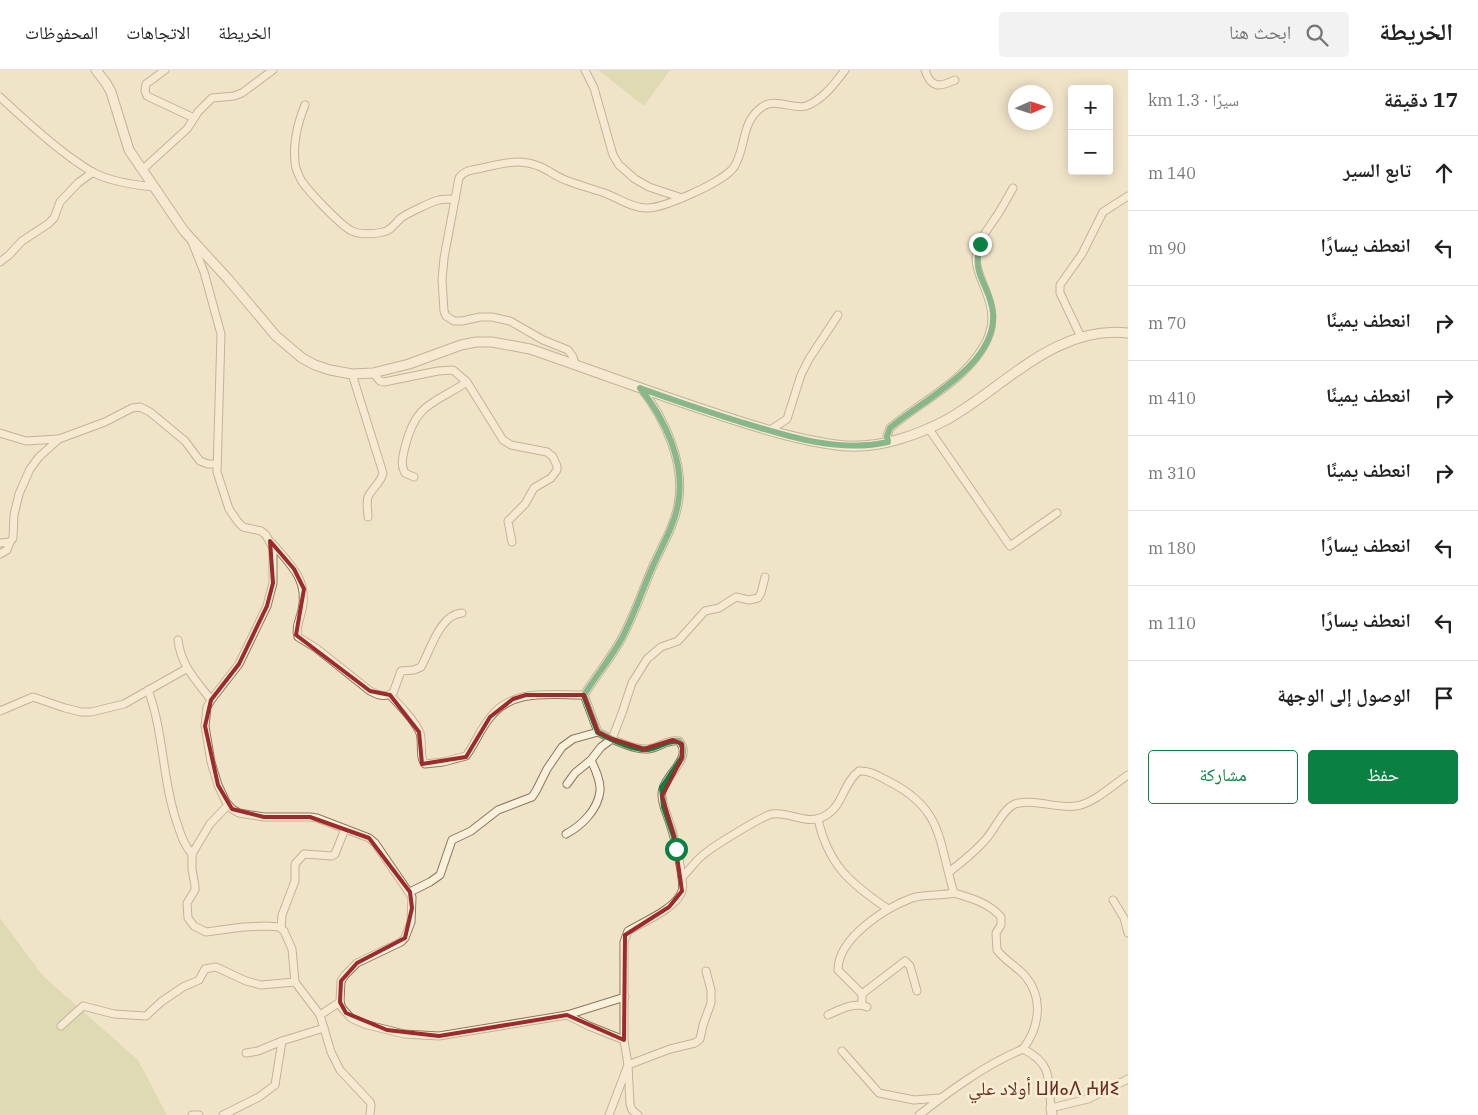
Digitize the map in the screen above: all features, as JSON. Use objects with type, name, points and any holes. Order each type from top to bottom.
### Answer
[{"type":"street","points":[[96,70],[111,92],[126,144],[192,242],[228,279],[276,336],[290,349],[315,365],[352,374],[373,374],[409,364],[461,345],[476,342],[511,344],[576,364],[640,388],[769,431],[836,445],[856,446],[888,442],[929,429],[949,418],[1047,351],[1069,340],[1107,332],[1128,332]]},
{"type":"street","points":[[165,70],[146,84],[145,92],[147,96],[194,118]]},
{"type":"street","points":[[142,170],[187,129],[212,98],[234,96],[242,93],[273,70]]},
{"type":"street","points":[[585,70],[594,88],[613,155],[619,165],[635,179],[649,187],[682,198]]},
{"type":"street","points":[[576,364],[574,356],[568,350],[543,340],[510,321],[492,317],[480,317],[454,321],[446,316],[443,288],[444,258],[459,178],[465,172],[515,161],[530,163],[568,181],[639,207],[656,208],[682,198],[719,179],[733,169],[738,159],[745,129],[751,118],[763,106],[778,103],[800,107],[806,106],[818,99],[830,88],[844,70]]},
{"type":"street","points":[[925,70],[930,80],[941,86],[956,80]]},
{"type":"street","points":[[0,97],[61,151],[93,172],[132,184],[154,187]]},
{"type":"street","points":[[305,105],[299,120],[294,150],[298,175],[308,189],[340,223],[351,231],[363,233],[384,232],[402,218],[432,202],[455,199]]},
{"type":"street","points":[[0,262],[22,241],[48,224],[54,218],[60,202],[78,183],[93,172]]},
{"type":"street","points":[[888,442],[887,436],[890,428],[958,378],[986,342],[993,312],[977,268],[976,257],[986,231],[1013,188]]},
{"type":"street","points":[[1081,337],[1060,292],[1060,285],[1082,254],[1103,212],[1128,196]]},
{"type":"street","points":[[192,242],[204,272],[221,334],[217,472],[229,509],[238,522],[243,527],[261,532],[270,541],[294,569],[304,589],[303,609],[297,627],[298,637],[316,648],[370,691],[379,695],[390,695],[417,727],[425,764],[449,761],[466,756],[490,717],[518,697],[584,695]]},
{"type":"street","points":[[769,431],[787,419],[801,375],[838,314]]},
{"type":"street","points":[[373,374],[380,381],[384,382],[452,370],[467,382],[503,440],[511,445],[547,452],[551,455],[557,470],[551,478],[534,488],[525,504],[508,521],[512,542]]},
{"type":"street","points":[[352,374],[383,473],[367,500],[368,518]]},
{"type":"street","points":[[414,477],[405,473],[402,464],[412,422],[428,405],[467,382]]},
{"type":"street","points":[[584,695],[624,633],[670,531],[678,505],[677,470],[671,440],[652,403],[640,388]]},
{"type":"street","points":[[0,433],[26,441],[59,439],[106,422],[132,408],[140,407],[169,426],[185,441],[200,461],[208,464],[218,464]]},
{"type":"street","points":[[929,429],[1010,546],[1057,513]]},
{"type":"street","points":[[0,554],[7,550],[13,538],[16,506],[24,481],[39,457],[59,439]]},
{"type":"street","points":[[270,541],[273,548],[273,583],[267,606],[239,664],[207,707],[205,726],[211,762],[218,785],[222,796],[232,809],[247,815],[264,817],[310,817],[369,838],[375,843],[410,892],[412,897],[411,922],[405,938],[401,942],[357,963],[349,969],[341,982],[339,991],[340,1002],[346,1014],[351,1018],[387,1030],[423,1036],[453,1035],[525,1020],[567,1015],[624,997]]},
{"type":"street","points":[[0,543],[10,542]]},
{"type":"street","points":[[567,784],[575,773],[591,760],[601,747],[612,739],[632,683],[647,659],[661,647],[678,640],[705,611],[719,608],[732,598],[740,597],[749,600],[758,598],[761,594],[765,576]]},
{"type":"street","points":[[390,695],[394,690],[401,671],[418,669],[441,628],[453,615],[462,613]]},
{"type":"street","points":[[178,640],[186,669],[211,700]]},
{"type":"street","points":[[0,711],[33,697],[65,708],[86,712],[124,704],[186,669]]},
{"type":"street","points":[[148,690],[154,709],[165,780],[173,812],[182,840],[192,854],[195,890],[186,903],[188,918],[194,926],[206,932],[243,927],[267,926],[281,928]]},
{"type":"street","points":[[584,695],[598,732]]},
{"type":"street","points":[[410,892],[430,882],[440,874],[452,840],[471,830],[498,810],[532,797],[547,769],[562,747],[573,739],[598,732],[612,739],[644,749],[673,740],[679,741],[684,752],[662,788],[662,796],[674,836],[682,877],[682,891],[675,902],[669,907],[628,931],[624,942],[624,1040],[628,1065],[630,1104],[632,1110],[638,1115]]},
{"type":"street","points":[[566,834],[582,824],[595,806],[599,795],[600,788],[591,760]]},
{"type":"street","points":[[682,877],[692,869],[703,854],[768,815],[774,814],[808,820],[818,819],[833,811],[856,773],[862,770],[904,789],[934,822],[941,837],[954,893]]},
{"type":"street","points":[[949,872],[972,854],[988,838],[1007,810],[1014,804],[1077,806],[1093,799],[1128,775]]},
{"type":"street","points":[[192,854],[210,824],[228,805]]},
{"type":"street","points":[[818,819],[828,851],[837,865],[856,887],[888,910]]},
{"type":"street","points":[[345,829],[335,854],[332,856],[306,854],[302,855],[298,860],[294,870],[293,886],[282,916],[281,928],[292,949],[295,982],[320,1015],[340,1070],[370,1102],[370,1115]]},
{"type":"street","points":[[828,1014],[842,1009],[865,1006],[862,994],[839,972],[838,966],[844,950],[852,938],[880,914],[912,898],[954,893],[978,901],[998,913],[1001,917],[1001,925],[996,933],[997,950],[1026,977],[1038,1004],[1036,1025],[1031,1039],[1023,1049],[1000,1059],[940,1098],[919,1115]]},
{"type":"street","points":[[1113,900],[1124,918],[1128,933]]},
{"type":"street","points":[[862,994],[905,961],[910,966],[917,991]]},
{"type":"street","points":[[61,1026],[84,1006],[114,1014],[146,1016],[161,1002],[199,980],[205,969],[216,967],[236,977],[261,985],[295,982]]},
{"type":"street","points":[[610,1115],[628,1065],[670,1049],[696,1043],[700,1039],[711,1003],[711,990],[706,971]]},
{"type":"street","points":[[320,1015],[340,1002]]},
{"type":"street","points":[[567,1015],[624,1040]]},
{"type":"street","points":[[246,1053],[258,1051],[282,1041],[324,1028]]},
{"type":"street","points":[[223,1115],[259,1097],[275,1085],[282,1041]]},
{"type":"street","points":[[1023,1049],[1035,1055],[1046,1068],[1051,1112],[1088,1099],[1128,1079]]},
{"type":"street","points":[[842,1051],[879,1093],[914,1100],[940,1098]]},
{"type":"street","points":[[192,1115],[199,1115]]},
{"type":"highlighted area","points":[[270,541],[294,569],[304,589],[296,635],[370,691],[390,695],[419,732],[422,764],[466,757],[490,717],[513,699],[526,695],[584,695],[598,732],[612,739],[644,749],[673,740],[682,744],[682,758],[662,796],[674,836],[682,891],[669,907],[625,935],[624,1040],[567,1015],[439,1036],[387,1030],[346,1013],[340,1002],[341,981],[357,963],[405,938],[412,908],[410,892],[369,838],[310,817],[264,817],[232,809],[218,785],[205,726],[211,700],[239,664],[267,606],[273,583]]},
{"type":"green space","points":[[598,70],[670,70],[644,106]]},
{"type":"green space","points":[[0,918],[43,976],[138,1060],[167,1115],[0,1115]]},
{"type":"district","name":"أولاد علي ⵡⵍⴰⴷ ⵄⵍⵉ","points":[[1044,1088]]},
{"type":"route","points":[[676,849],[671,824],[664,807],[662,788],[682,758],[684,752],[682,744],[679,741],[673,740],[644,749],[612,739],[598,732],[584,695],[621,640],[635,612],[653,566],[670,531],[678,505],[679,482],[671,440],[652,403],[640,388],[769,431],[836,445],[876,445],[888,442],[887,436],[890,428],[958,378],[982,349],[989,336],[993,312],[977,268],[976,257],[980,244]]}]
